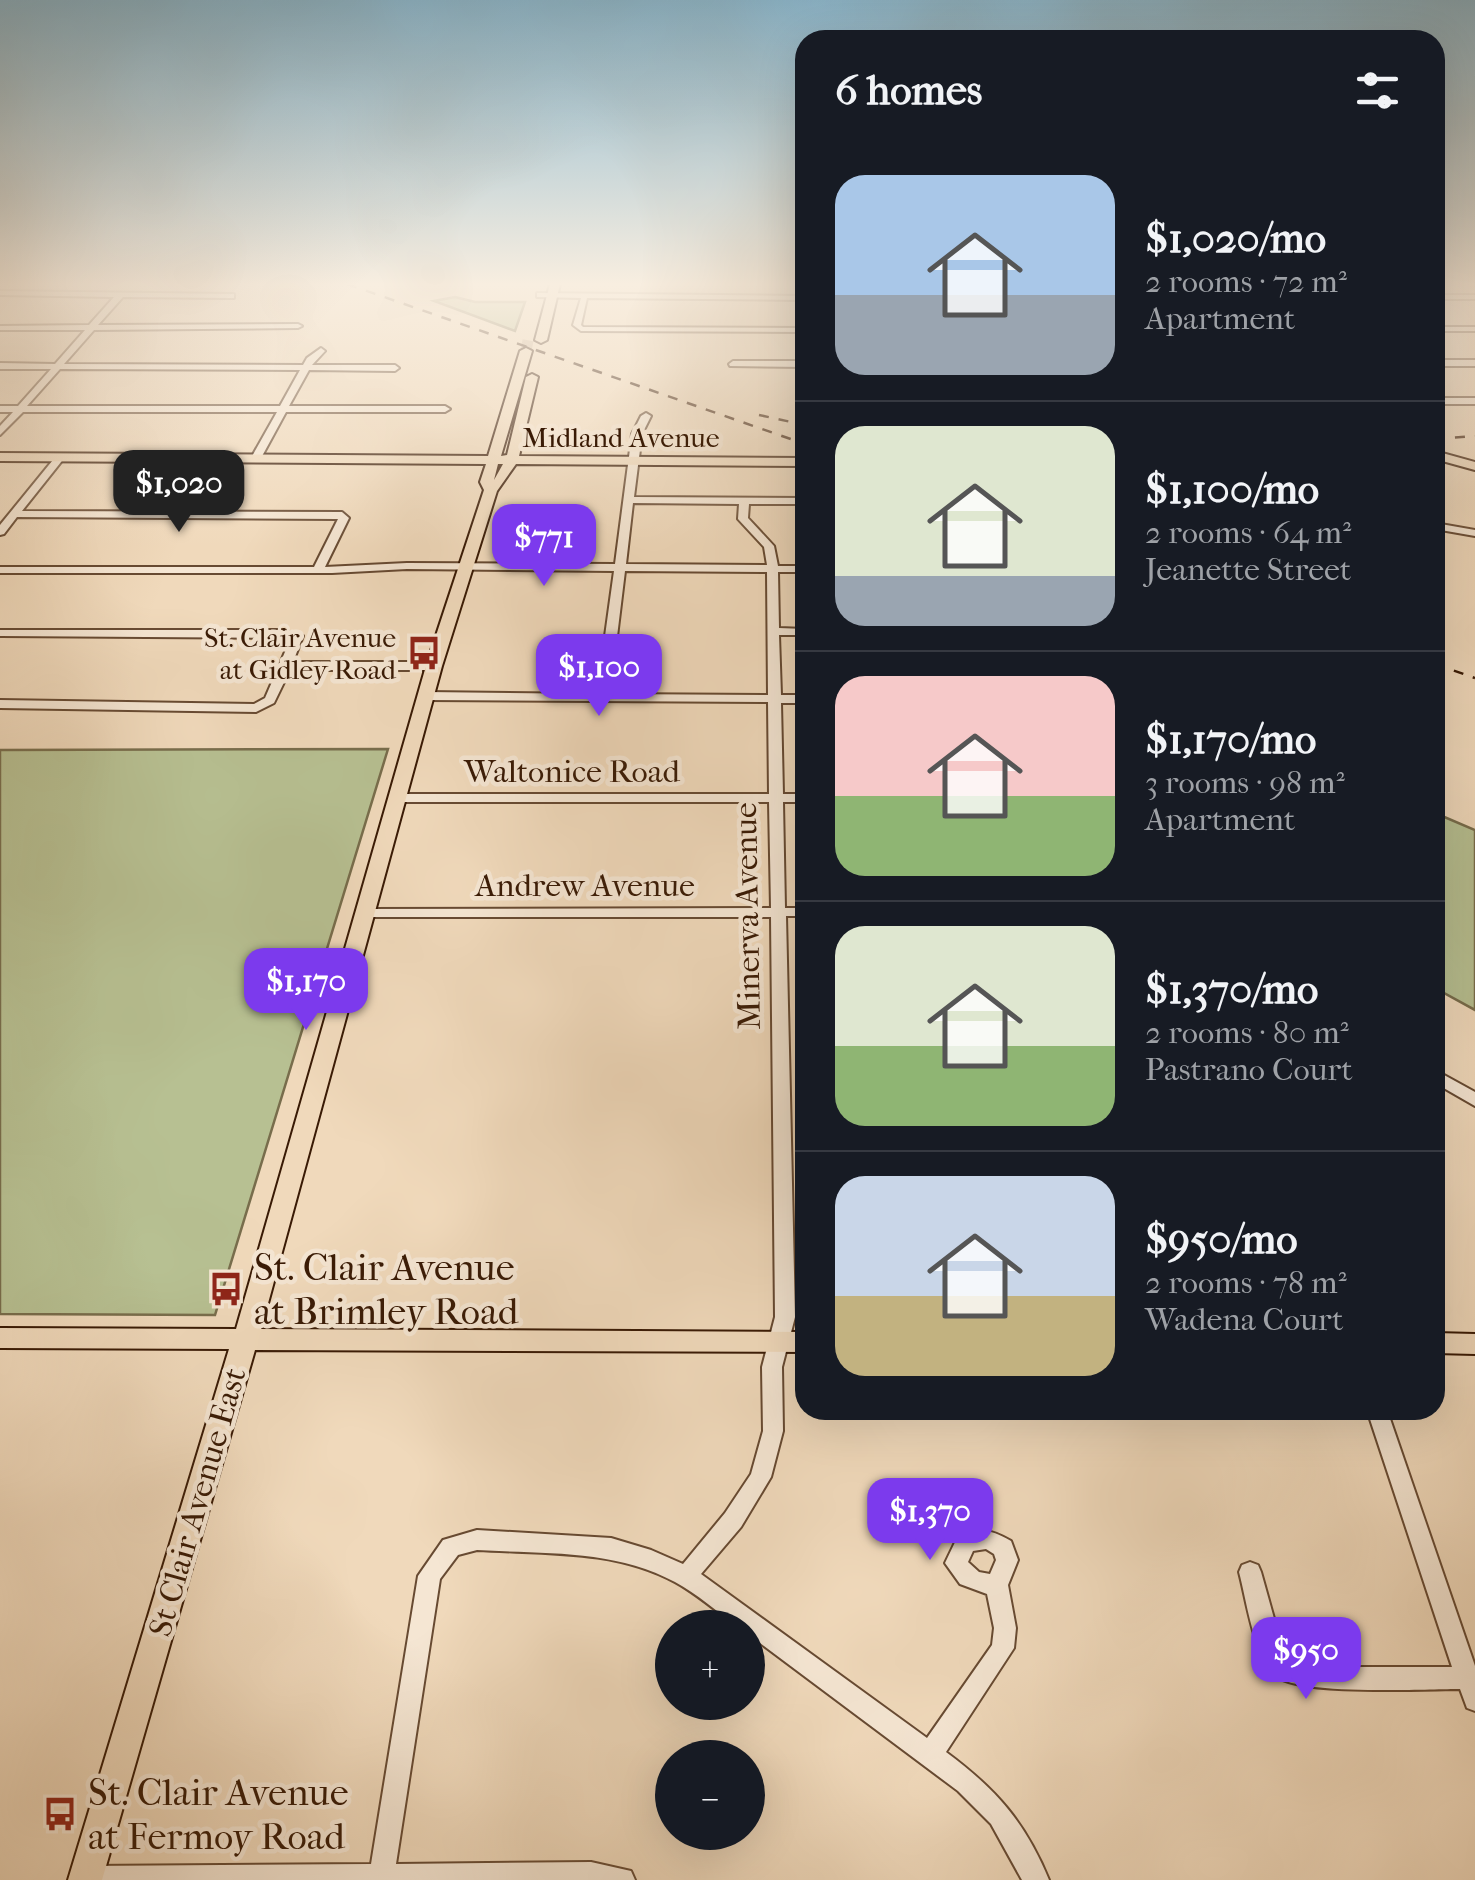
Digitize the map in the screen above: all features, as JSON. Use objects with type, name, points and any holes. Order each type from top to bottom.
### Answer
[{"type":"main road","name":"St Clair Avenue East","points":[[492,490],[487,482],[493,459],[525,372]]},
{"type":"main road","name":"St Clair Avenue East","points":[[85,1880],[246,1339],[434,666],[492,490],[501,484],[511,460],[528,372]]},
{"type":"main road","points":[[1445,456],[1471,460]]},
{"type":"main road","name":"Midland Avenue","points":[[0,457],[795,459]]},
{"type":"main road","points":[[0,1338],[792,1342]]},
{"type":"main road","points":[[1445,1344],[1475,1344]]},
{"type":"street","points":[[0,432],[54,372]]},
{"type":"street","points":[[256,458],[304,372]]},
{"type":"street","points":[[1445,401],[1475,401]]},
{"type":"street","points":[[0,409],[446,409]]},
{"type":"street","points":[[603,698],[637,434],[646,416]]},
{"type":"street","points":[[0,532],[60,457]]},
{"type":"street","points":[[628,500],[795,501]]},
{"type":"street","name":"Minerva Avenue","points":[[686,1576],[761,1477],[773,1431],[772,1367],[792,1342],[785,1312],[778,1082],[772,569],[769,546],[743,519],[744,501]]},
{"type":"street","points":[[14,514],[338,514],[344,518],[318,570]]},
{"type":"street","points":[[1445,528],[1475,534]]},
{"type":"street","points":[[0,570],[795,569]]},
{"type":"street","points":[[773,631],[795,632]]},
{"type":"street","points":[[0,633],[291,633],[297,640],[270,700],[256,708],[0,704]]},
{"type":"street","points":[[284,666],[434,666]]},
{"type":"street","points":[[426,696],[795,699]]},
{"type":"street","name":"Waltonice Road","points":[[400,798],[795,798]]},
{"type":"street","name":"Andrew Avenue","points":[[366,913],[795,912]]},
{"type":"street","points":[[1445,1082],[1475,1100]]},
{"type":"street","points":[[1250,1572],[1272,1652],[1285,1670],[1471,1689],[1380,1420]]},
{"type":"street","points":[[382,1874],[429,1576],[451,1547],[477,1540],[586,1545],[651,1560],[686,1576],[967,1782],[1000,1815],[1036,1880]]},
{"type":"street","points":[[930,1754],[1004,1648],[997,1585]]},
{"type":"street","points":[[85,1880],[382,1874],[590,1875],[622,1880]]},
{"type":"green space","points":[[388,749],[215,1315],[0,1314],[0,750]]},
{"type":"green space","points":[[1445,817],[1475,830],[1475,1010],[1445,994]]},
{"type":"railway","points":[[598,372],[795,441]]},
{"type":"railway","points":[[759,415],[795,423]]},
{"type":"railway","points":[[1445,438],[1475,436]]},
{"type":"railway","points":[[1445,668],[1475,678]]},
{"type":"place","name":"St. Clair Avenue at Gidley Road","points":[[424,653]]},
{"type":"place","name":"St. Clair Avenue at Brimley Road","points":[[226,1289]]},
{"type":"place","name":"St. Clair Avenue at Fermoy Road","points":[[60,1814]]}]
